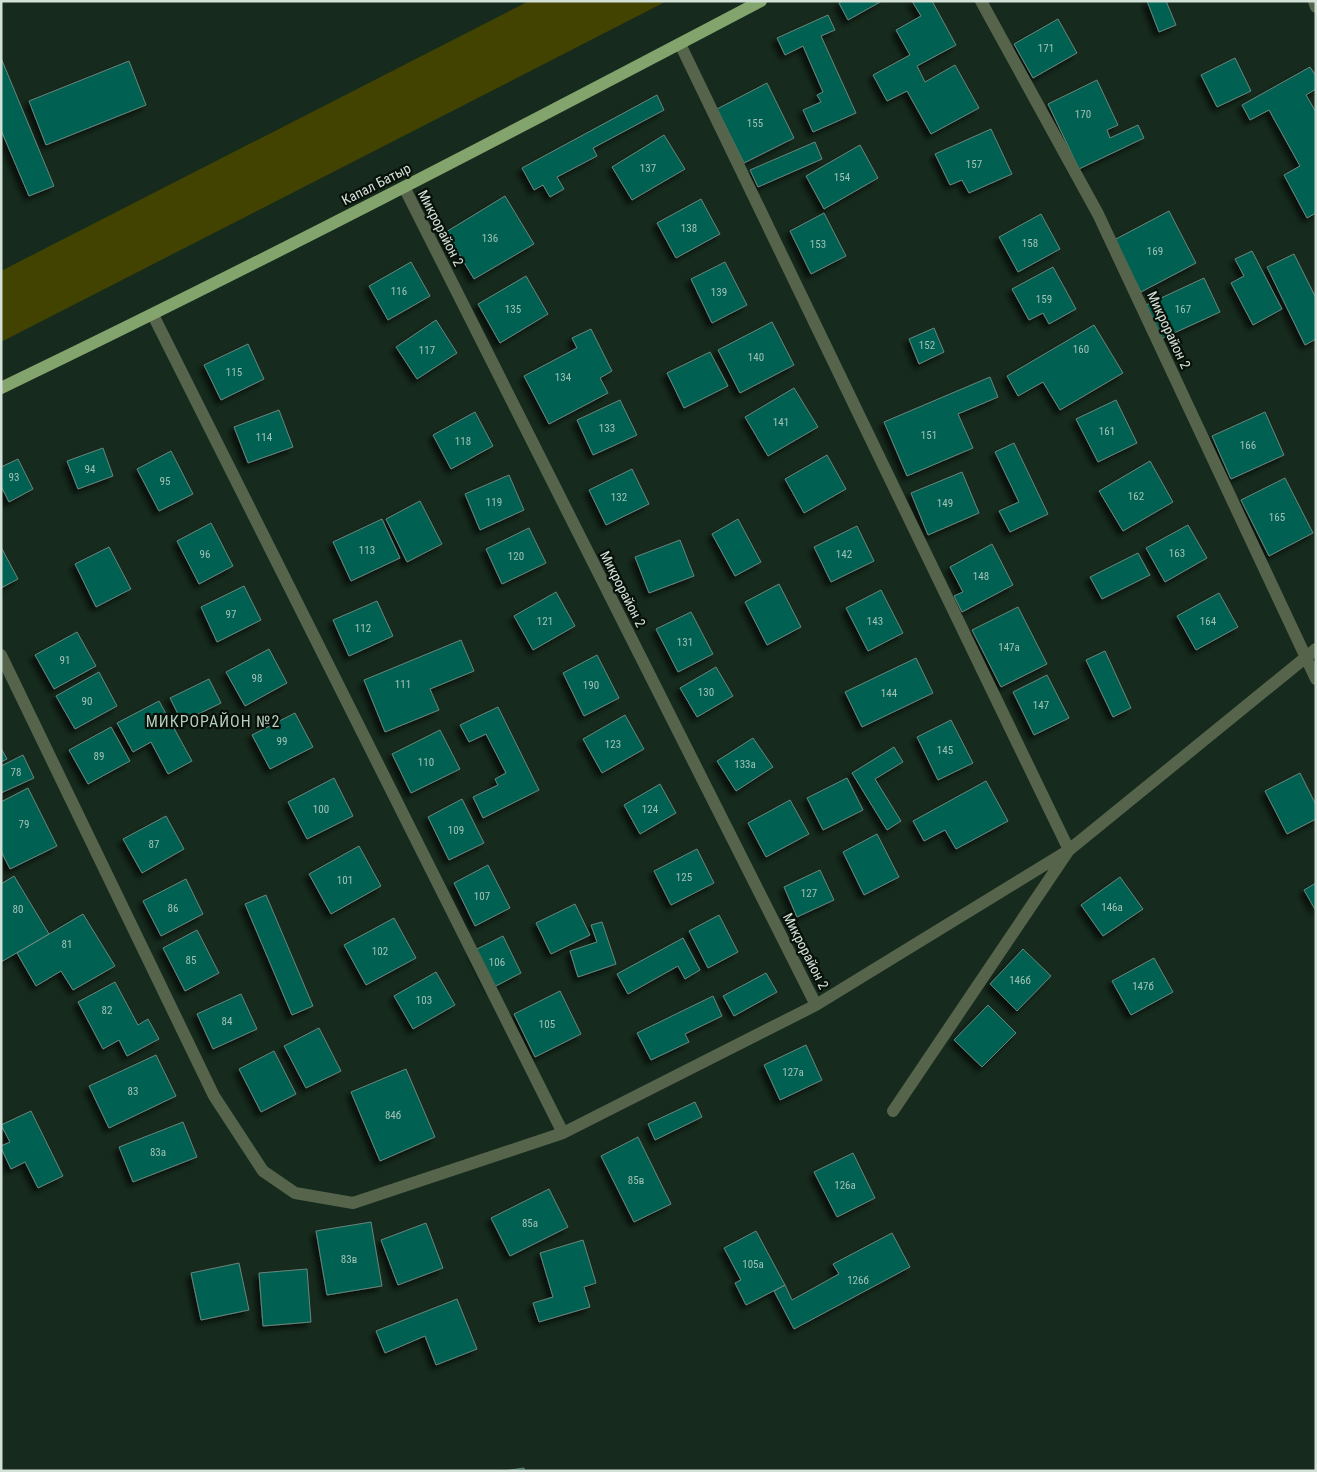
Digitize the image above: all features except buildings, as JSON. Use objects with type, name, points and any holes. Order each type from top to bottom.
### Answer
[{"type":"main road","name":"Капал Батыр","points":[[1,388],[153,315],[761,1]]},
{"type":"street","name":"Микрорайон 2","points":[[981,1],[1098,214],[1311,653],[1316,679]]},
{"type":"street","points":[[1314,1],[1316,7]]},
{"type":"street","points":[[680,44],[1069,850]]},
{"type":"street","name":"Микрорайон 2","points":[[404,187],[816,1005]]},
{"type":"street","points":[[153,315],[563,1133]]},
{"type":"street","points":[[1,655],[214,1096],[263,1171],[295,1193],[353,1203],[563,1133],[816,1005],[1069,850],[1311,653]]},
{"type":"street","points":[[893,1111],[1069,850]]},
{"type":"shaded area","points":[[529,1],[667,1],[1,342],[1,271]]},
{"type":"district","name":"МИКРОРАЙОН №2","points":[[213,721]]}]
